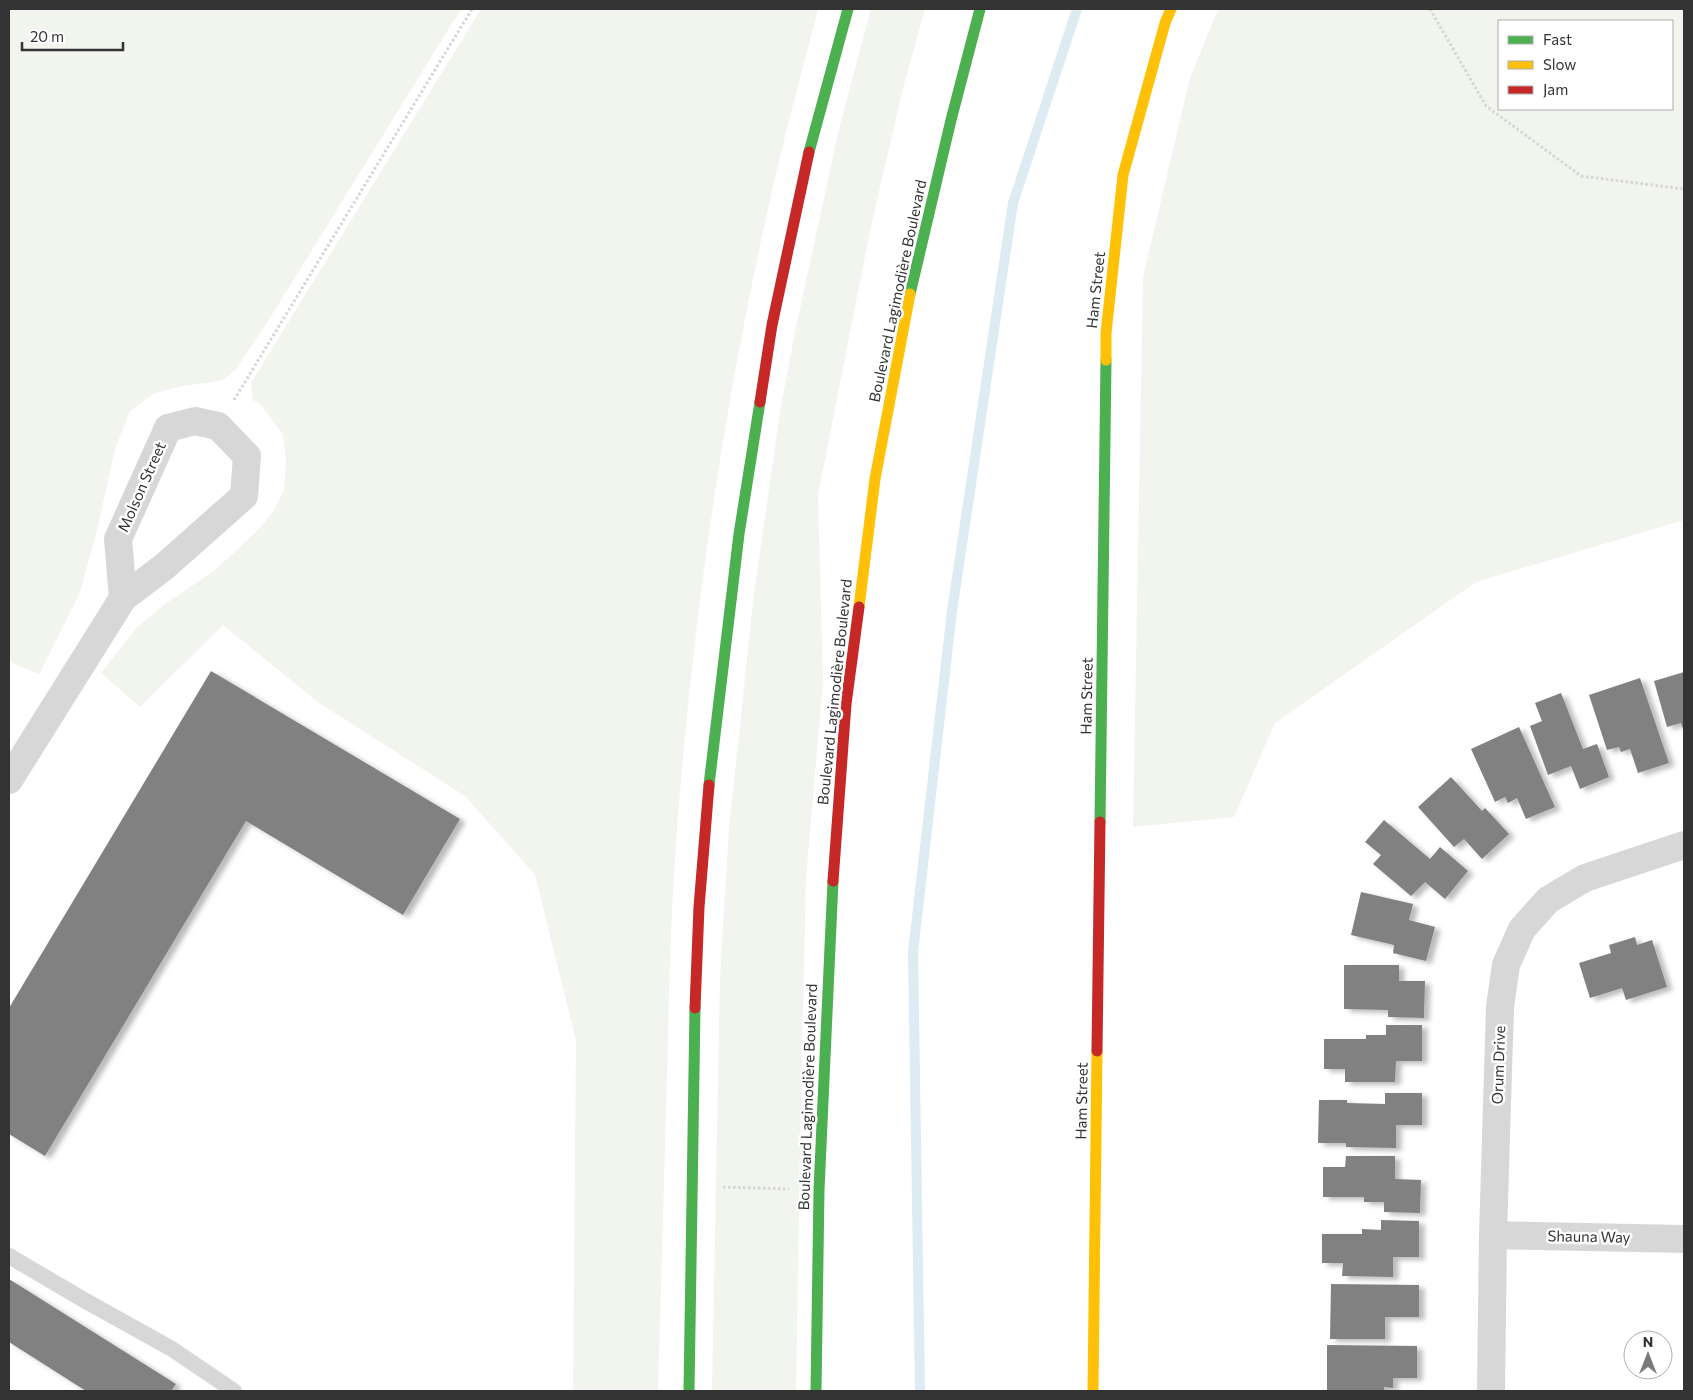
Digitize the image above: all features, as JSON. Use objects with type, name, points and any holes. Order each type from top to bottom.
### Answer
[{"type":"main road","points":[[689,1391],[693,1047],[699,907],[710,772],[739,534],[772,325],[810,149],[848,9]]},
{"type":"main road","name":"Boulevard Lagimodière Boulevard","points":[[816,1391],[820,1190],[832,888],[846,704],[875,479],[910,293],[951,120],[980,9]]},
{"type":"main road","name":"Ham Street","points":[[1093,1391],[1106,333],[1124,175],[1171,9]]},
{"type":"street","name":"Molson Street","points":[[123,598],[118,539],[168,428],[195,421],[218,426]]},
{"type":"street","points":[[9,780],[123,598],[165,566],[244,496],[247,456],[218,426]]},
{"type":"street","name":"Orum Drive","points":[[1491,1391],[1493,1235],[1500,1008],[1506,965],[1522,929],[1548,900],[1585,878],[1684,844]]},
{"type":"street","name":"Shauna Way","points":[[1493,1235],[1684,1239]]},
{"type":"lane","points":[[9,1256],[172,1349],[214,1385],[234,1391]]},
{"type":"path","points":[[218,426],[472,9]]},
{"type":"path","points":[[1430,9],[1486,106],[1581,176],[1684,189]]},
{"type":"path","points":[[691,1186],[820,1190]]},
{"type":"shaded area","points":[[9,9],[461,9],[265,326],[236,369],[223,380],[182,386],[153,394],[130,411],[115,449],[97,530],[80,592],[39,674],[9,662]]},
{"type":"shaded area","points":[[481,9],[818,9],[787,126],[744,326],[716,489],[694,652],[678,816],[672,914],[658,1391],[573,1391],[576,1040],[535,875],[465,796],[319,703],[223,625],[140,707],[101,673],[136,628],[165,604],[214,571],[256,532],[273,512],[284,491],[286,461],[283,434],[260,404],[253,400],[251,383]]},
{"type":"shaded area","points":[[871,9],[925,9],[903,88],[870,231],[818,495],[823,681],[806,878],[796,1391],[712,1391],[720,977],[729,829],[754,593],[781,406],[795,332],[839,129]]},
{"type":"shaded area","points":[[1218,9],[1684,9],[1684,520],[1476,582],[1275,723],[1234,817],[1133,827],[1143,277],[1190,78]]},
{"type":"building","points":[[211,671],[460,819],[403,915],[246,821],[45,1156],[9,1134],[9,1008]]},
{"type":"building","points":[[1684,672],[1684,728],[1681,723],[1667,727],[1654,681]]},
{"type":"building","points":[[1640,678],[1669,763],[1638,773],[1630,749],[1621,752],[1619,747],[1607,750],[1589,695]]},
{"type":"building","points":[[1561,693],[1583,749],[1597,744],[1609,777],[1580,789],[1571,766],[1548,775],[1530,726],[1542,721],[1535,703]]},
{"type":"building","points":[[1519,727],[1555,807],[1526,819],[1517,798],[1508,803],[1505,797],[1495,802],[1471,749]]},
{"type":"building","points":[[1451,777],[1482,811],[1485,808],[1509,834],[1482,859],[1464,839],[1454,847],[1418,807]]},
{"type":"building","points":[[1384,820],[1430,859],[1440,847],[1468,871],[1445,899],[1425,882],[1411,896],[1373,864],[1381,855],[1365,842]]},
{"type":"building","points":[[1361,892],[1413,904],[1409,920],[1435,927],[1426,961],[1393,953],[1394,945],[1351,935]]},
{"type":"building","points":[[1635,937],[1637,945],[1652,940],[1667,987],[1626,1000],[1622,988],[1590,998],[1579,963],[1611,953],[1609,945]]},
{"type":"building","points":[[1344,965],[1399,965],[1399,981],[1425,981],[1424,1018],[1388,1017],[1388,1010],[1344,1009]]},
{"type":"building","points":[[1386,1025],[1422,1025],[1422,1061],[1396,1061],[1395,1082],[1345,1082],[1345,1069],[1324,1069],[1324,1039],[1366,1039],[1366,1035],[1386,1035]]},
{"type":"building","points":[[1385,1093],[1422,1093],[1422,1125],[1396,1125],[1396,1148],[1346,1147],[1346,1143],[1318,1143],[1319,1100],[1347,1100],[1347,1103],[1385,1104]]},
{"type":"building","points":[[1346,1156],[1395,1156],[1395,1179],[1421,1180],[1420,1213],[1384,1212],[1384,1202],[1364,1202],[1364,1197],[1323,1197],[1323,1167],[1345,1167]]},
{"type":"building","points":[[1381,1220],[1419,1221],[1419,1257],[1393,1257],[1393,1277],[1342,1276],[1343,1263],[1322,1263],[1322,1234],[1362,1234],[1362,1229],[1381,1230]]},
{"type":"building","points":[[9,1279],[176,1384],[171,1391],[86,1391],[9,1342]]},
{"type":"building","points":[[1331,1284],[1419,1285],[1419,1317],[1385,1317],[1385,1339],[1330,1339]]},
{"type":"building","points":[[1327,1345],[1417,1346],[1417,1378],[1393,1378],[1393,1388],[1384,1387],[1384,1391],[1327,1391]]},
{"type":"waterway","points":[[920,1391],[913,952],[952,611],[1013,203],[1077,9]]},
{"type":"traffic: fast","points":[[809,152],[848,9]]},
{"type":"traffic: fast","points":[[910,294],[951,120],[980,9]]},
{"type":"traffic: fast","points":[[1100,822],[1106,360]]},
{"type":"traffic: fast","points":[[709,785],[739,534],[760,402]]},
{"type":"traffic: fast","points":[[816,1391],[819,1190],[833,881]]},
{"type":"traffic: fast","points":[[689,1391],[695,1008]]},
{"type":"traffic: slow","points":[[1106,360],[1106,333],[1123,175],[1165,23],[1171,9]]},
{"type":"traffic: slow","points":[[859,607],[875,479],[910,294]]},
{"type":"traffic: slow","points":[[1093,1391],[1097,1051]]},
{"type":"traffic: jam","points":[[760,402],[772,325],[809,152]]},
{"type":"traffic: jam","points":[[833,881],[846,704],[859,607]]},
{"type":"traffic: jam","points":[[695,1008],[699,907],[709,785]]},
{"type":"traffic: jam","points":[[1097,1051],[1100,822]]}]
